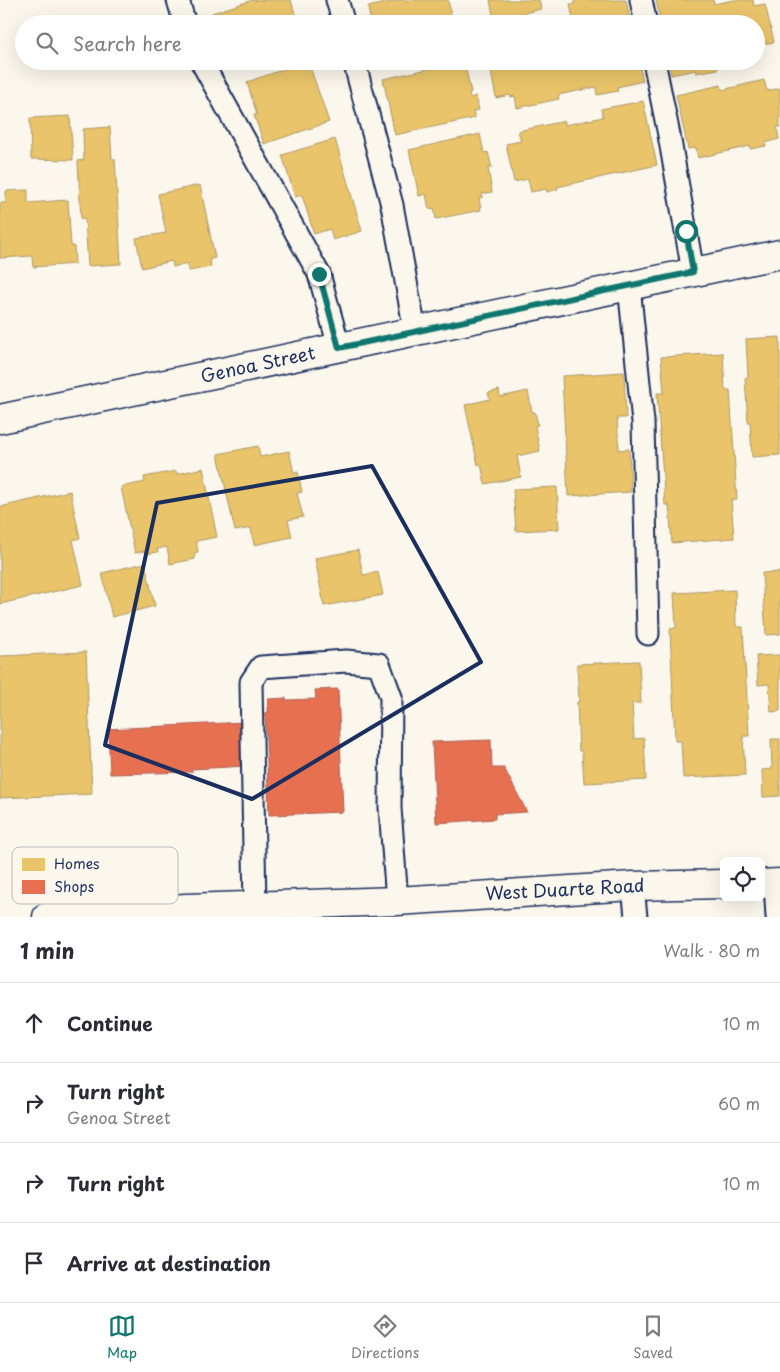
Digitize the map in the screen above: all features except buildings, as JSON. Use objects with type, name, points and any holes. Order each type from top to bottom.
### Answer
[{"type":"street","name":"Genoa Street","points":[[0,419],[780,254]]},
{"type":"street","name":"West Duarte Road","points":[[49,917],[396,901],[633,886],[720,884]]},
{"type":"lane","points":[[178,0],[182,15]]},
{"type":"lane","points":[[337,0],[341,15]]},
{"type":"lane","points":[[641,0],[644,15]]},
{"type":"lane","points":[[205,70],[319,274],[339,348]]},
{"type":"lane","points":[[356,70],[392,205],[415,331]]},
{"type":"lane","points":[[656,70],[693,272]]},
{"type":"lane","points":[[629,286],[643,422],[648,634]]},
{"type":"lane","points":[[255,906],[251,682],[261,667],[346,661],[379,664],[391,697],[390,808],[396,901]]},
{"type":"lane","points":[[772,883],[777,917]]},
{"type":"lane","points":[[633,886],[636,917]]},
{"type":"highlighted area","points":[[372,466],[481,662],[252,799],[105,745],[157,503]]},
{"type":"route","points":[[319,274],[339,348],[693,272],[686,231]]}]
